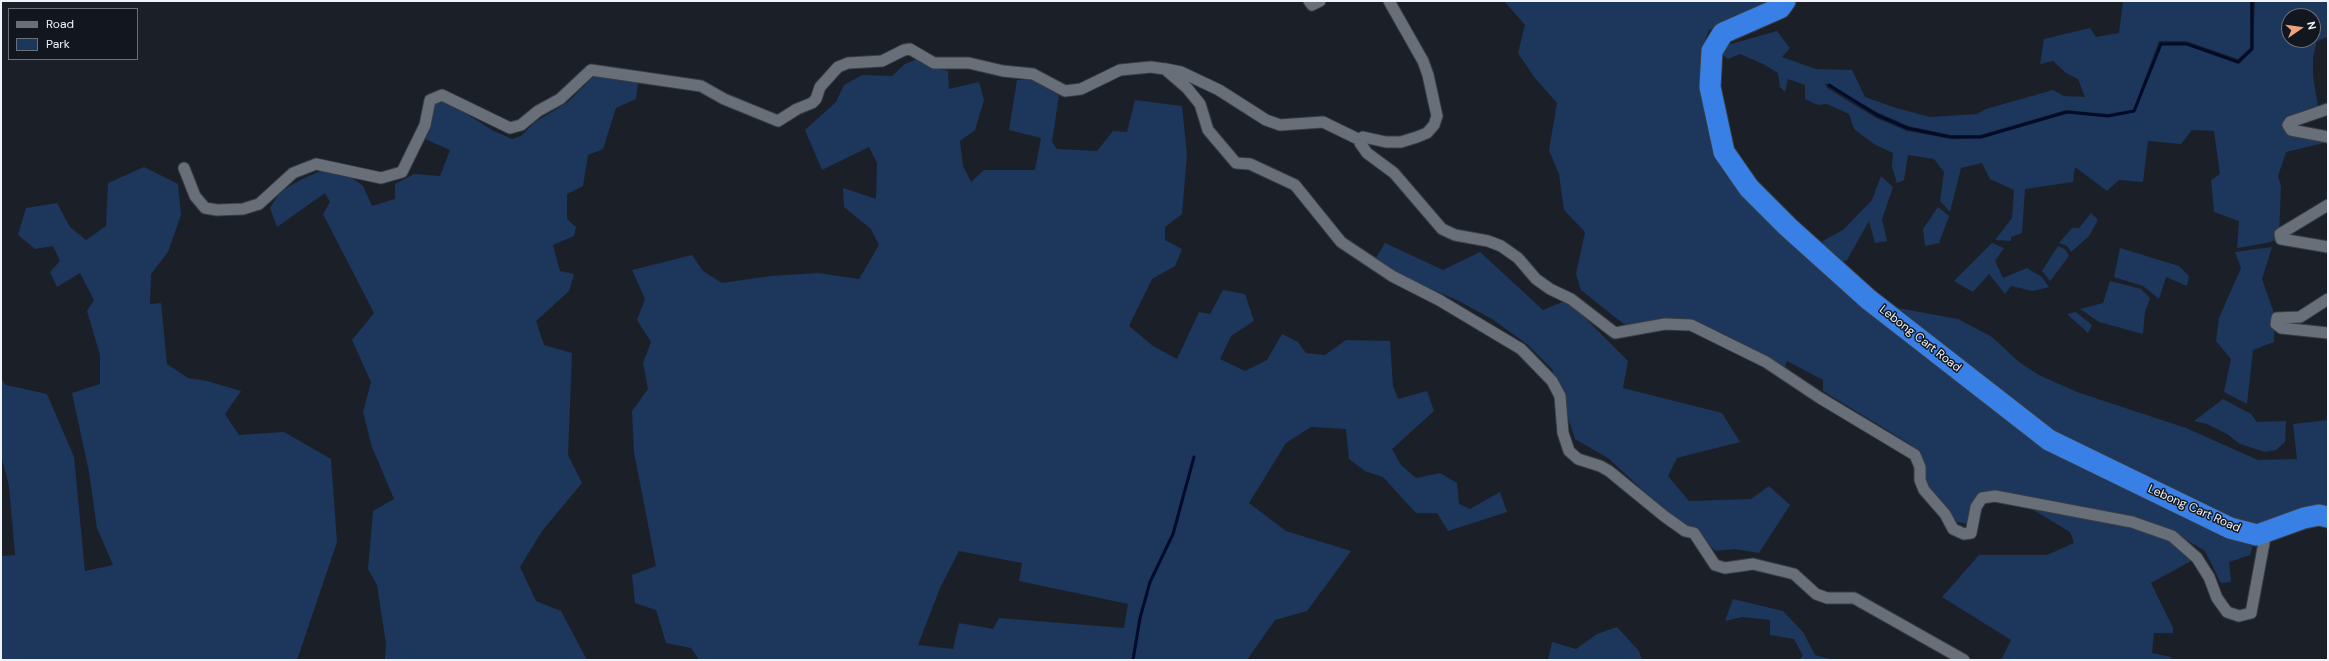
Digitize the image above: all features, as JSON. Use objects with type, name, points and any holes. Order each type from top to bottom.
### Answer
[{"type":"highway","name":"Lebong Cart Road","points":[[1785,1],[1780,8],[1723,33],[1712,51],[1710,87],[1724,152],[1749,188],[1788,227],[1868,299],[2049,440],[2230,528],[2257,535],[2304,518],[2319,515],[2328,517]]},
{"type":"street","points":[[1309,1],[1312,5],[1320,1]]},
{"type":"street","points":[[1360,140],[1363,136],[1386,142],[1401,142],[1427,133],[1434,125],[1437,116],[1423,61],[1389,1]]},
{"type":"street","points":[[184,168],[195,196],[205,208],[217,210],[243,210],[259,204],[293,173],[316,164],[382,178],[402,172],[425,125],[430,100],[442,95],[510,128],[521,125],[538,111],[560,99],[591,70],[701,86],[724,99],[778,121],[797,109],[812,103],[816,99],[820,87],[838,67],[848,63],[882,61],[904,50],[910,49],[934,62],[969,63],[1004,71],[1033,74],[1065,91],[1081,89],[1120,70],[1151,67],[1181,72],[1214,87],[1260,117],[1280,125],[1323,122],[1360,140]]},
{"type":"street","points":[[1165,69],[1187,88],[1200,104],[1208,130],[1236,163],[1250,164],[1294,185],[1341,242],[1392,276],[1439,300],[1521,349],[1552,381],[1560,396],[1563,433],[1569,451],[1578,459],[1600,466],[1609,471],[1664,516],[1685,531],[1694,533],[1715,565],[1725,568],[1752,564],[1794,574],[1816,594],[1827,598],[1854,598],[1964,660]]},
{"type":"street","points":[[2328,109],[2290,122],[2288,125],[2291,130],[2328,137]]},
{"type":"street","points":[[1360,140],[1362,148],[1394,173],[1442,229],[1455,235],[1488,241],[1501,246],[1518,258],[1536,278],[1550,289],[1571,299],[1615,332],[1665,324],[1691,325],[1766,362],[1820,398],[1906,448],[1915,455],[1920,467],[1920,480],[1924,490],[1945,514],[1953,529],[1964,534],[1971,533],[1976,507],[1982,498],[1995,496],[2132,522],[2172,536],[2197,558],[2209,577],[2217,598],[2227,612],[2239,616],[2251,613],[2266,532]]},
{"type":"street","points":[[2328,205],[2280,234],[2281,239],[2328,247]]},
{"type":"street","points":[[2328,299],[2300,317],[2277,318],[2276,324],[2281,328],[2328,333]]},
{"type":"green space","points":[[1504,1],[1771,1],[1761,11],[1709,30],[1701,49],[1700,79],[1714,147],[1965,383],[2254,542],[2250,555],[2229,562],[2231,582],[2221,583],[2205,551],[2175,533],[2133,519],[2003,492],[1989,491],[1976,499],[1969,512],[1968,524],[1957,522],[1929,487],[1919,453],[1910,444],[1823,391],[1823,380],[1787,361],[1784,370],[1766,356],[1722,333],[1692,321],[1666,318],[1627,326],[1611,314],[1581,290],[1576,274],[1585,232],[1564,210],[1559,174],[1549,150],[1557,103],[1534,77],[1518,53],[1525,25]]},
{"type":"green space","points":[[2123,1],[2250,1],[2250,48],[2238,59],[2186,41],[2159,41],[2133,110],[2107,114],[2066,110],[1980,135],[1951,135],[1908,126],[1877,112],[1825,83],[1827,88],[1876,118],[1907,131],[1952,139],[1982,138],[2067,113],[2109,117],[2135,112],[2162,44],[2187,45],[2239,64],[2253,50],[2255,1],[2328,1],[2328,37],[2321,40],[2321,8],[2281,8],[2281,48],[2315,48],[2313,57],[2313,76],[2318,107],[2284,127],[2328,142],[2286,152],[2278,176],[2281,186],[2279,239],[2267,243],[2237,248],[2239,221],[2214,212],[2211,180],[2220,174],[2214,131],[2192,130],[2181,144],[2148,141],[2143,182],[2119,180],[2107,191],[2075,167],[2073,182],[2025,189],[2022,233],[2011,237],[2011,241],[1995,240],[2012,218],[2014,190],[1990,179],[1982,163],[1961,168],[1950,212],[1940,201],[1944,172],[1934,159],[1908,155],[1904,180],[1897,183],[1892,167],[1893,153],[1874,144],[1854,129],[1849,114],[1827,104],[1818,105],[1805,99],[1805,85],[1788,79],[1785,92],[1780,87],[1778,73],[1763,64],[1740,54],[1728,59],[1721,54],[1724,46],[1777,31],[1790,48],[1782,57],[1816,69],[1852,70],[1865,97],[1896,108],[1930,117],[1977,114],[1986,109],[2053,90],[2064,96],[2085,97],[2078,79],[2066,73],[2053,61],[2040,64],[2044,39],[2090,28],[2096,37],[2119,33]]},
{"type":"green space","points":[[930,54],[939,69],[948,71],[949,89],[979,82],[984,100],[975,130],[960,141],[963,166],[971,182],[984,170],[1035,170],[1041,138],[1009,130],[1017,80],[1033,80],[1059,95],[1052,142],[1057,149],[1097,151],[1113,131],[1127,132],[1135,100],[1182,106],[1187,155],[1182,214],[1165,227],[1165,240],[1182,249],[1175,266],[1152,279],[1129,326],[1153,346],[1177,359],[1199,312],[1210,314],[1223,290],[1245,294],[1254,321],[1231,336],[1220,359],[1245,371],[1267,360],[1282,334],[1298,342],[1306,353],[1325,355],[1346,340],[1390,341],[1393,386],[1398,399],[1427,391],[1434,411],[1392,449],[1401,465],[1416,478],[1440,473],[1457,483],[1459,504],[1470,509],[1500,492],[1507,512],[1448,531],[1437,513],[1416,513],[1383,477],[1365,471],[1349,459],[1346,429],[1311,427],[1286,443],[1249,503],[1286,531],[1351,551],[1307,611],[1275,620],[1247,660],[699,660],[691,648],[666,643],[656,610],[635,603],[632,575],[656,566],[634,452],[632,411],[648,389],[643,363],[651,342],[637,320],[645,299],[632,270],[692,255],[703,271],[722,283],[771,276],[818,273],[859,279],[879,245],[871,229],[844,207],[843,188],[876,199],[877,163],[869,147],[822,170],[805,130],[836,102],[844,85],[862,75],[892,76],[905,64]],"holes":[[[959,551],[1022,563],[1019,581],[1128,604],[1124,628],[999,618],[993,629],[959,623],[953,649],[918,645],[940,588]]]},
{"type":"green space","points":[[595,75],[638,82],[636,99],[616,108],[603,149],[588,155],[583,186],[567,194],[567,219],[576,227],[574,236],[553,245],[560,271],[574,274],[569,291],[536,321],[544,345],[572,353],[568,455],[582,483],[542,531],[520,567],[536,601],[561,611],[587,660],[385,660],[386,644],[377,585],[368,569],[373,511],[394,499],[372,447],[363,412],[371,382],[352,340],[374,313],[323,214],[330,202],[325,193],[277,227],[270,208],[280,192],[302,179],[321,171],[352,178],[363,186],[372,206],[395,199],[395,184],[414,174],[440,176],[450,150],[425,139],[434,104],[443,99],[492,130],[512,139],[521,136],[535,122],[568,102]]},
{"type":"green space","points":[[144,167],[178,184],[181,215],[168,252],[151,274],[150,304],[161,303],[167,364],[188,378],[207,381],[241,391],[225,414],[239,435],[284,432],[331,459],[337,542],[297,660],[1,660],[1,556],[15,555],[9,486],[1,455],[1,379],[6,385],[47,394],[74,457],[85,571],[113,565],[97,528],[89,472],[72,393],[100,384],[100,355],[87,311],[94,300],[80,273],[57,287],[50,272],[60,261],[53,246],[35,249],[18,235],[26,208],[57,203],[70,227],[86,240],[106,226],[108,183]]},
{"type":"green space","points":[[1881,176],[1893,187],[1882,219],[1887,241],[1875,243],[1869,221],[1847,260],[1836,264],[1817,244],[1843,230],[1872,200]]},
{"type":"green space","points":[[1938,207],[1949,216],[1939,243],[1925,246],[1923,229]]},
{"type":"green space","points":[[2091,213],[2098,220],[2089,236],[2071,252],[2067,246],[2059,243],[2072,228],[2079,228]]},
{"type":"green space","points":[[1385,243],[1443,270],[1480,252],[1543,310],[1567,300],[1628,361],[1623,388],[1722,413],[1740,442],[1677,458],[1668,476],[1689,501],[1751,499],[1769,486],[1790,505],[1759,553],[1734,549],[1716,551],[1658,504],[1608,458],[1575,439],[1552,369],[1528,345],[1492,319],[1457,300],[1393,273],[1374,261]]},
{"type":"green space","points":[[1992,243],[2004,248],[1995,261],[2003,278],[2027,268],[2042,277],[2049,287],[2033,291],[2011,286],[2005,294],[1989,274],[1973,292],[1954,281]]},
{"type":"green space","points":[[2058,246],[2066,250],[2069,256],[2050,281],[2042,271]]},
{"type":"green space","points":[[2272,247],[2262,279],[2275,316],[2274,342],[2253,350],[2247,404],[2224,392],[2231,359],[2216,341],[2219,318],[2241,268],[2235,252]]},
{"type":"green space","points":[[2120,248],[2179,266],[2189,276],[2187,286],[2166,277],[2159,299],[2143,286],[2114,277]]},
{"type":"green space","points":[[2110,281],[2141,289],[2150,298],[2145,312],[2143,334],[2099,322],[2080,309],[2103,303]]},
{"type":"green space","points":[[1887,306],[1958,319],[1992,337],[2019,362],[2039,375],[2077,392],[2186,428],[2258,460],[2297,459],[2293,424],[2328,420],[2328,507],[2275,521],[2247,526],[2051,437]]},
{"type":"green space","points":[[2076,312],[2092,325],[2088,333],[2067,314]]},
{"type":"green space","points":[[2223,399],[2251,414],[2257,422],[2286,421],[2285,442],[2276,450],[2265,452],[2240,444],[2227,434],[2207,424],[2194,421]]},
{"type":"green space","points":[[2027,506],[2129,526],[2170,539],[2193,560],[2151,583],[2173,628],[2173,633],[2154,633],[2152,653],[2171,657],[2172,660],[2001,660],[2011,640],[1942,597],[1979,555],[2047,555],[2074,543],[2070,532]]},
{"type":"green space","points":[[1733,599],[1783,611],[1803,632],[1815,655],[1833,660],[1799,660],[1803,656],[1794,639],[1770,635],[1770,620],[1742,617],[1725,621]]},
{"type":"green space","points":[[1617,627],[1639,651],[1642,660],[1548,660],[1552,642],[1576,649],[1597,634]]},
{"type":"waterway","points":[[1829,85],[1877,115],[1907,128],[1950,137],[1981,137],[2067,112],[2108,116],[2134,111],[2161,44],[2187,44],[2238,62],[2252,49],[2252,1]]},
{"type":"waterway","points":[[1133,660],[1140,618],[1150,582],[1173,534],[1194,457]]}]
